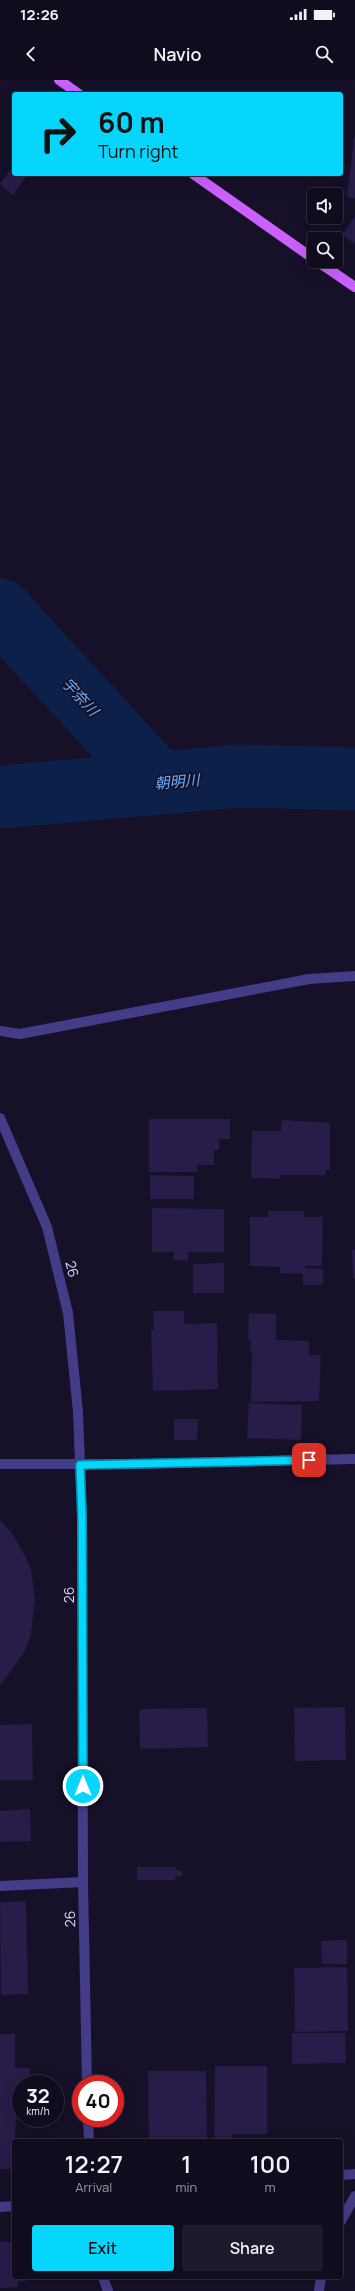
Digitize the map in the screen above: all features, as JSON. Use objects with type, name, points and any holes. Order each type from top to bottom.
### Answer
[{"type":"main road","points":[[59,80],[76,92]]},
{"type":"main road","points":[[196,176],[307,254]]},
{"type":"main road","points":[[327,268],[355,288]]},
{"type":"street","points":[[0,1031],[20,1034],[309,979],[355,976]]},
{"type":"street","name":"26","points":[[0,1118],[48,1227],[66,1305],[78,1412],[82,1516],[83,1882],[87,2075]]},
{"type":"street","points":[[0,1464],[80,1465],[355,1459]]},
{"type":"street","points":[[0,1886],[83,1882]]},
{"type":"street","points":[[88,2127],[89,2139]]},
{"type":"street","points":[[343,2175],[355,2174]]},
{"type":"street","points":[[343,2217],[355,2196]]},
{"type":"street","points":[[0,2207],[12,2206]]},
{"type":"street","points":[[104,2279],[108,2291]]},
{"type":"street","points":[[319,2291],[321,2279]]},
{"type":"building","points":[[355,137],[355,198],[347,197]]},
{"type":"building","points":[[12,168],[12,176],[27,176],[13,195],[0,184]]},
{"type":"building","points":[[355,216],[355,244],[343,236]]},
{"type":"building","points":[[149,1119],[230,1119],[230,1139],[219,1139],[219,1150],[214,1150],[214,1165],[197,1165],[197,1172],[149,1172]]},
{"type":"building","points":[[282,1120],[330,1123],[330,1170],[326,1170],[325,1175],[280,1175],[280,1179],[251,1178],[252,1131],[281,1131]]},
{"type":"building","points":[[150,1175],[194,1176],[194,1199],[150,1199]]},
{"type":"building","points":[[152,1208],[224,1209],[224,1252],[188,1252],[188,1261],[173,1260],[174,1252],[152,1252]]},
{"type":"building","points":[[268,1211],[304,1211],[304,1217],[323,1217],[322,1266],[305,1266],[305,1268],[323,1269],[323,1285],[303,1285],[303,1274],[280,1273],[280,1267],[250,1266],[250,1217],[268,1217]]},
{"type":"building","points":[[352,1250],[355,1250],[355,1278],[353,1278]]},
{"type":"building","points":[[224,1263],[224,1293],[193,1293],[193,1264]]},
{"type":"building","points":[[153,1311],[184,1311],[184,1324],[217,1323],[218,1389],[153,1391],[151,1330],[154,1330]]},
{"type":"building","points":[[249,1313],[276,1314],[276,1340],[309,1341],[309,1355],[321,1355],[319,1401],[251,1402],[252,1353],[250,1353],[251,1340],[248,1339]]},
{"type":"building","points":[[249,1403],[302,1405],[301,1440],[247,1438]]},
{"type":"building","points":[[174,1419],[198,1419],[197,1440],[174,1440]]},
{"type":"building","points":[[0,1520],[11,1532],[26,1557],[31,1569],[35,1598],[31,1634],[25,1651],[0,1686]]},
{"type":"building","points":[[345,1707],[346,1760],[295,1761],[294,1708]]},
{"type":"building","points":[[207,1708],[208,1747],[140,1749],[139,1709]]},
{"type":"building","points":[[32,1724],[33,1780],[0,1780],[0,1725]]},
{"type":"building","points":[[30,1809],[31,1841],[0,1842],[0,1811]]},
{"type":"building","points":[[137,1867],[176,1867],[176,1870],[182,1871],[182,1876],[175,1877],[175,1880],[137,1880]]},
{"type":"building","points":[[26,1901],[28,1994],[1,1995],[0,1902]]},
{"type":"building","points":[[347,1940],[347,1964],[322,1964],[321,1941]]},
{"type":"building","points":[[347,1967],[348,2031],[295,2032],[294,1968]]},
{"type":"building","points":[[292,2033],[345,2033],[346,2063],[292,2064]]},
{"type":"building","points":[[0,2034],[15,2034],[15,2068],[30,2068],[30,2075],[12,2075],[12,2127],[16,2127],[15,2139],[12,2139],[12,2169],[0,2169]]},
{"type":"building","points":[[215,2066],[267,2066],[267,2134],[232,2134],[232,2139],[214,2139]]},
{"type":"building","points":[[148,2071],[206,2071],[207,2139],[149,2138]]},
{"type":"building","points":[[0,2242],[12,2242],[12,2279],[26,2279],[26,2281],[18,2281],[18,2287],[0,2288]]},
{"type":"waterway","name":"宇奈川","points":[[0,610],[159,783]]},
{"type":"waterway","name":"朝明川","points":[[0,797],[240,776],[355,779]]},
{"type":"route","points":[[83,1786],[82,1516],[80,1465],[309,1460]]}]
